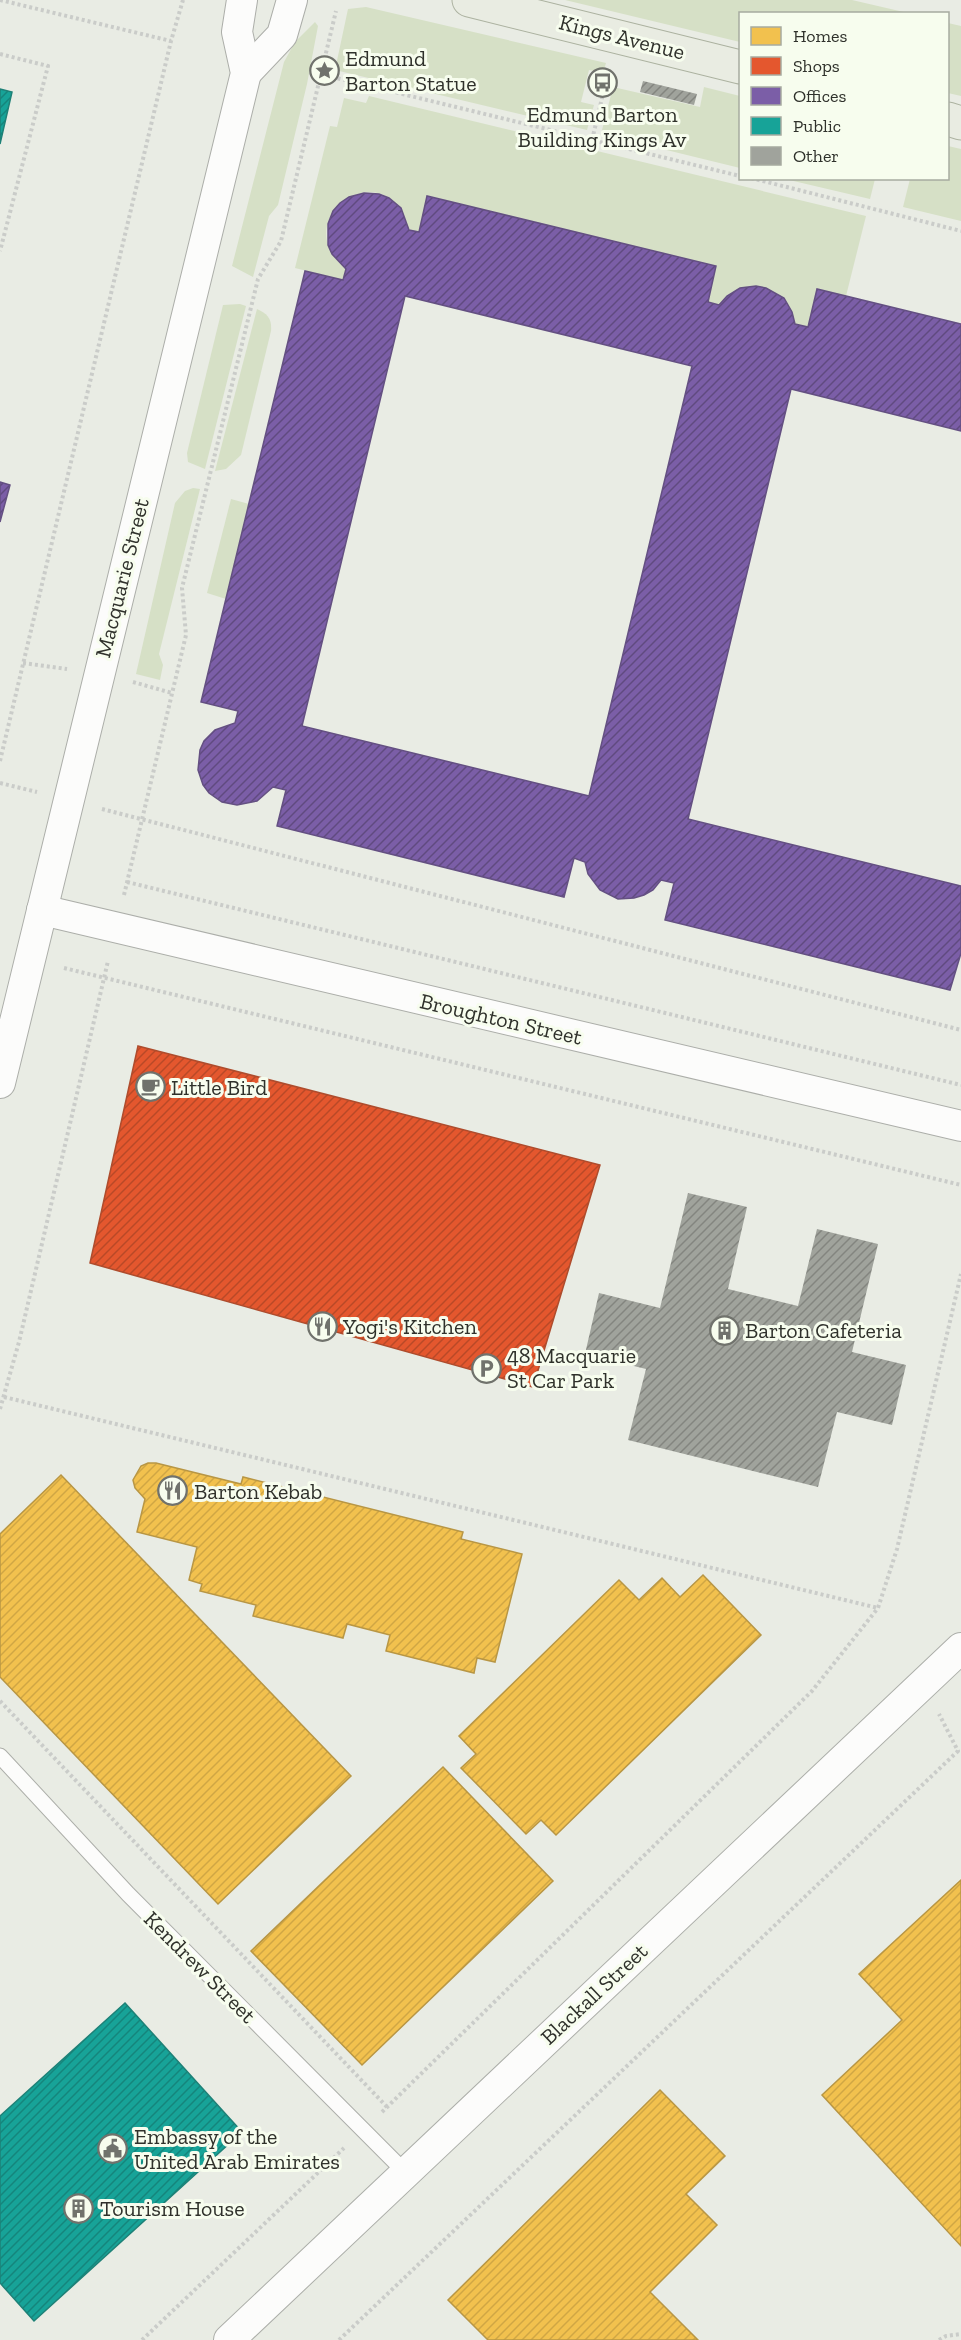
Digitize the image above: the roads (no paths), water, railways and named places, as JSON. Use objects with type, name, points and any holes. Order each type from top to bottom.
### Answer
[{"type":"main road","name":"Kings Avenue","points":[[469,0],[739,67]]},
{"type":"street","name":"Macquarie Street","points":[[0,1083],[246,73],[237,32],[242,0]]},
{"type":"street","name":"Macquarie Street","points":[[246,73],[282,35],[292,0]]},
{"type":"street","name":"Broughton Street","points":[[42,910],[961,1126]]},
{"type":"street","name":"Blackall Street","points":[[229,2340],[961,1648]]},
{"type":"lane","name":"Kendrew Street","points":[[0,1756],[128,1894],[405,2172]]},
{"type":"place","name":"Edmund Barton Statue","points":[[324,71]]},
{"type":"place","name":"Edmund Barton Building Kings Av","points":[[602,82]]},
{"type":"place","name":"Little Bird","points":[[150,1087]]},
{"type":"place","name":"Yogi's Kitchen","points":[[322,1326]]},
{"type":"place","name":"Barton Cafeteria","points":[[724,1330]]},
{"type":"place","name":"48 Macquarie St Car Park","points":[[486,1368]]},
{"type":"place","name":"Barton Kebab","points":[[173,1491]]},
{"type":"place","name":"Embassy of the United Arab Emirates","points":[[113,2149]]},
{"type":"place","name":"Tourism House","points":[[79,2208]]}]
